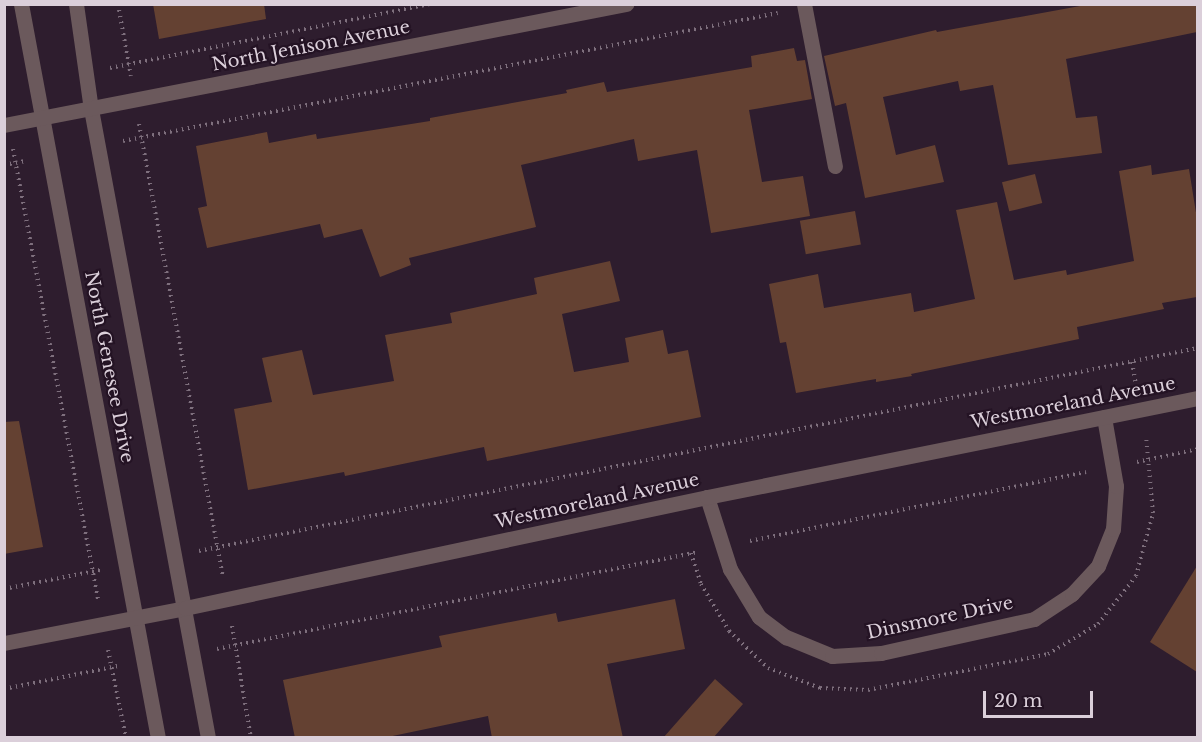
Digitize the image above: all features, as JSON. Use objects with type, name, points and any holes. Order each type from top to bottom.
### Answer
[{"type":"street","name":"North Genesee Drive","points":[[21,4],[158,738]]},
{"type":"street","name":"North Genesee Drive","points":[[76,4],[91,110],[208,738]]},
{"type":"street","name":"North Jenison Avenue","points":[[6,124],[91,110],[626,4]]},
{"type":"street","points":[[804,6],[835,166]]},
{"type":"street","name":"Westmoreland Avenue","points":[[4,643],[185,608],[707,497],[1197,398]]},
{"type":"street","name":"Dinsmore Drive","points":[[707,497],[730,569],[759,617],[786,638],[832,656],[881,653],[1034,619],[1072,594],[1098,566],[1113,529],[1116,486],[1104,417]]},
{"type":"path","points":[[118,4],[227,599],[250,738]]},
{"type":"path","points":[[86,73],[430,4]]},
{"type":"path","points":[[98,147],[804,6]]},
{"type":"path","points":[[6,124],[16,163],[102,624],[126,738]]},
{"type":"path","points":[[4,165],[50,156]]},
{"type":"path","points":[[175,556],[1197,348]]},
{"type":"path","points":[[691,553],[701,584],[729,631],[768,668],[820,688],[868,690],[1048,654],[1098,624],[1136,576],[1153,513],[1150,459],[1132,362]]},
{"type":"path","points":[[193,653],[1197,449]]},
{"type":"path","points":[[4,589],[126,564]]},
{"type":"path","points":[[4,689],[144,660]]},
{"type":"building","points":[[153,4],[264,4],[266,19],[159,39]]},
{"type":"building","points":[[1091,4],[1197,4],[1197,32],[1066,59],[1076,118],[1097,116],[1102,153],[1008,165],[993,85],[960,91],[958,81],[883,97],[896,155],[935,145],[944,182],[865,198],[846,103],[835,106],[824,56],[936,30],[937,32]]},
{"type":"building","points":[[794,48],[797,61],[805,60],[812,99],[749,110],[762,182],[803,176],[810,216],[711,233],[697,150],[638,161],[634,139],[521,165],[536,227],[409,258],[411,265],[380,277],[362,229],[324,238],[320,224],[207,248],[198,208],[207,206],[196,146],[267,132],[269,143],[316,134],[317,139],[430,121],[430,118],[567,93],[566,90],[604,82],[607,92],[752,67],[751,56]]},
{"type":"building","points":[[1151,165],[1152,175],[1189,169],[1197,219],[1197,297],[1162,303],[1164,309],[1077,327],[1079,339],[911,374],[912,376],[876,382],[876,379],[796,393],[786,342],[780,343],[769,284],[818,274],[824,308],[911,293],[914,312],[975,299],[956,210],[997,202],[1014,280],[1066,270],[1067,275],[1134,261],[1119,171]]},
{"type":"building","points":[[1035,174],[1042,203],[1009,211],[1002,182]]},
{"type":"building","points":[[855,211],[861,244],[806,254],[800,221]]},
{"type":"building","points":[[610,261],[620,301],[562,314],[574,372],[629,362],[625,338],[663,330],[668,354],[688,350],[701,417],[487,461],[484,447],[345,476],[344,472],[248,490],[234,409],[272,402],[262,358],[302,350],[313,395],[394,381],[385,335],[452,323],[450,313],[537,294],[534,278]]},
{"type":"building","points":[[19,421],[43,547],[4,554],[4,422]]},
{"type":"building","points":[[1197,566],[1197,672],[1150,642]]},
{"type":"building","points":[[675,599],[685,649],[607,664],[623,738],[492,738],[488,716],[383,738],[295,738],[283,680],[442,647],[439,636],[556,613],[558,622]]},
{"type":"building","points":[[715,679],[743,704],[713,738],[663,738]]}]
